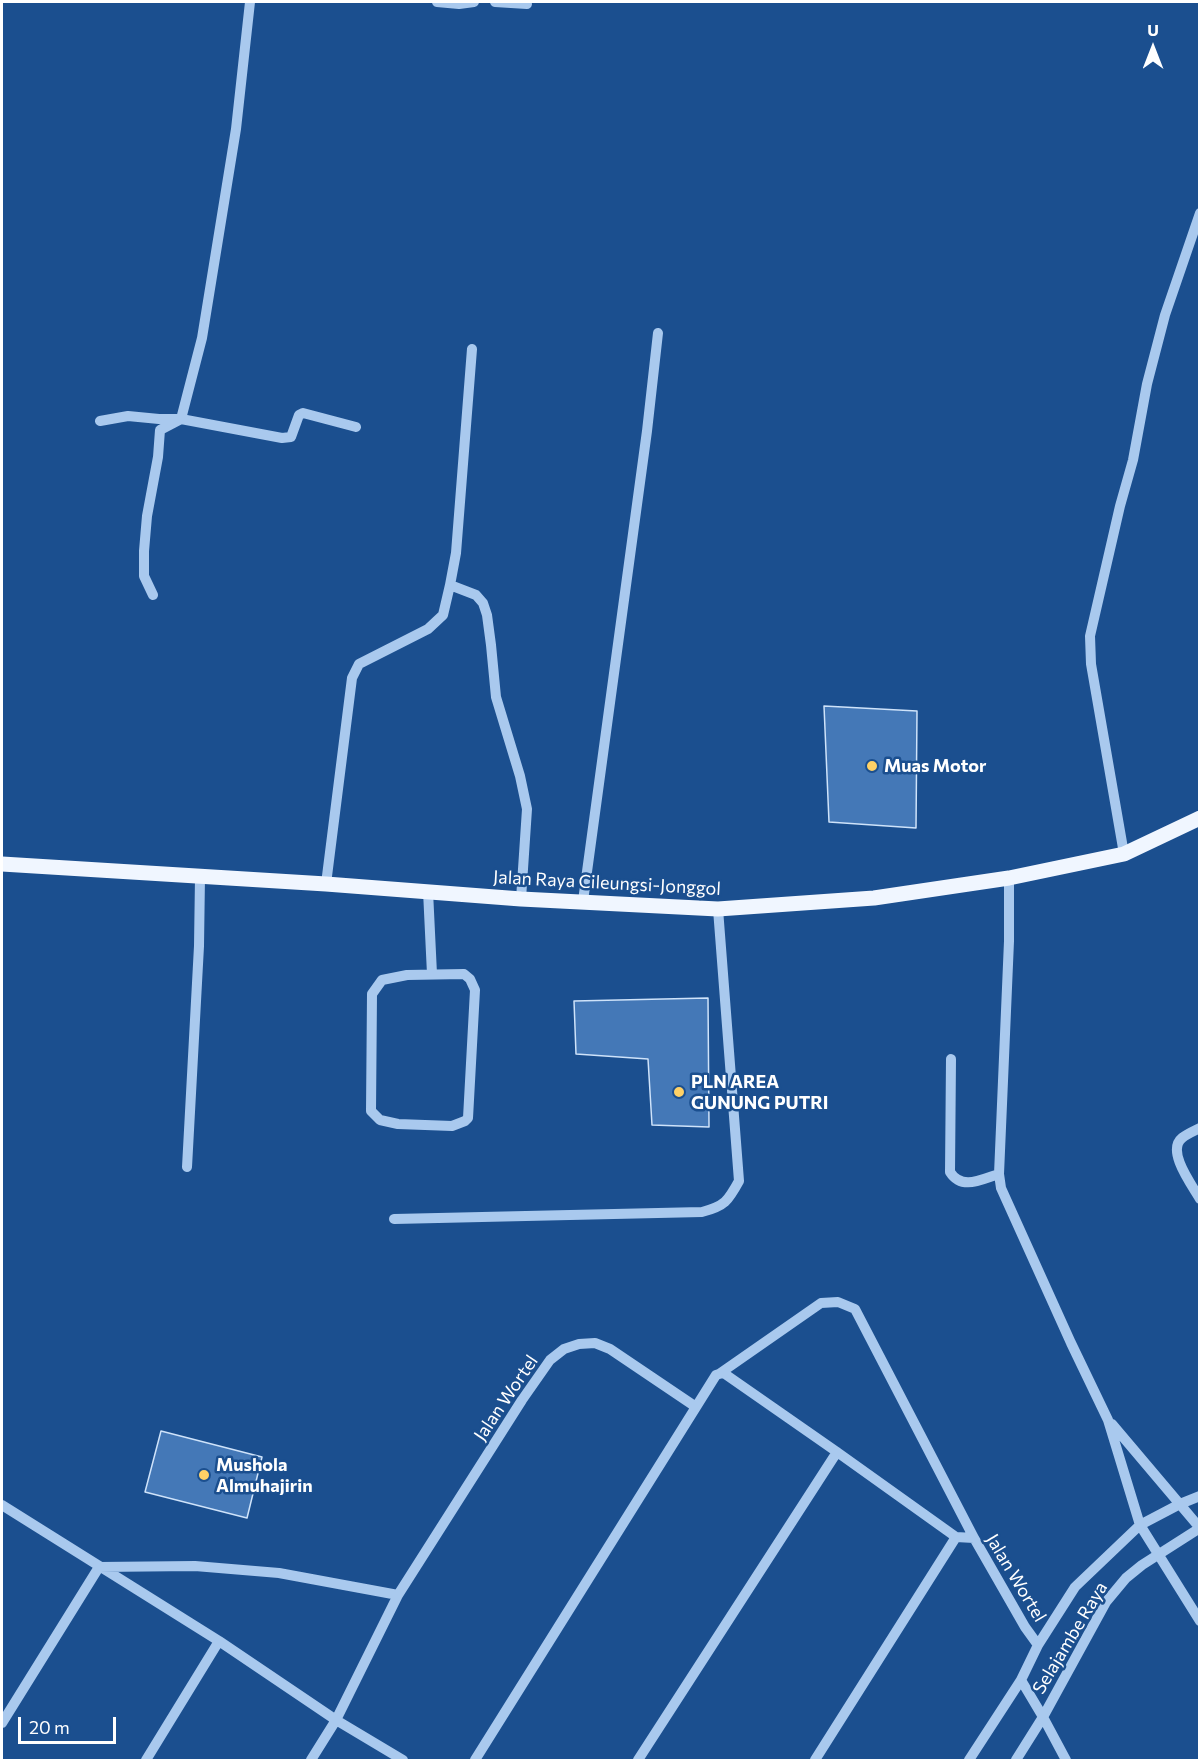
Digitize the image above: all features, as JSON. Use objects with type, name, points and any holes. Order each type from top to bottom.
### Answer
[{"type":"main road","name":"Jalan Raya Cileungsi-Jonggol","points":[[2,864],[326,884],[521,899],[718,909],[874,898],[1009,878],[1124,854],[1200,818]]},
{"type":"street","points":[[153,595],[144,576],[144,551],[160,430],[181,418],[204,327],[236,129],[250,2]]},
{"type":"street","points":[[438,2],[459,4],[474,2]]},
{"type":"street","points":[[495,2],[527,4]]},
{"type":"street","points":[[1124,854],[1091,664],[1090,636],[1133,460],[1147,384],[1166,315],[1200,213]]},
{"type":"street","points":[[583,901],[647,431],[658,333]]},
{"type":"street","points":[[326,884],[352,678],[356,668],[359,664],[428,629],[443,615],[456,553],[472,349]]},
{"type":"street","points":[[100,421],[128,416],[159,419],[181,418],[282,438],[291,437],[299,415],[303,413],[356,427]]},
{"type":"street","points":[[450,585],[476,595],[483,603],[487,615],[496,697],[520,776],[527,809],[521,899]]},
{"type":"street","points":[[187,1167],[199,946],[200,877]]},
{"type":"street","points":[[1009,878],[1009,941],[999,1174],[1001,1188],[1108,1420],[1140,1525],[1200,1621]]},
{"type":"street","points":[[428,891],[432,974]]},
{"type":"street","points":[[394,1219],[702,1212],[717,1208],[729,1200],[739,1181],[718,909]]},
{"type":"street","points":[[432,974],[464,974],[470,979],[475,990],[468,1118],[452,1126],[398,1125],[380,1120],[371,1111],[372,994],[382,980],[407,975],[432,974]]},
{"type":"street","points":[[951,1059],[950,1172],[960,1182],[969,1183],[999,1174]]},
{"type":"street","points":[[1200,1128],[1180,1138],[1176,1149],[1179,1161],[1200,1199]]},
{"type":"street","points":[[475,1761],[714,1378],[822,1303],[838,1302],[855,1309],[974,1538]]},
{"type":"street","name":"Jalan Wortel","points":[[311,1761],[336,1720],[398,1595],[550,1360],[564,1349],[579,1344],[595,1343],[610,1349],[696,1407]]},
{"type":"street","name":"Jalan Wortel","points":[[719,1374],[725,1374],[956,1537],[974,1538],[1025,1627],[1038,1645]]},
{"type":"street","points":[[1108,1420],[1200,1528]]},
{"type":"street","points":[[638,1761],[837,1452]]},
{"type":"street","points":[[969,1761],[1021,1680],[1038,1645],[1075,1587],[1140,1525],[1200,1496]]},
{"type":"street","points":[[2,1505],[219,1641],[336,1720],[403,1761]]},
{"type":"street","name":"Selajambe Raya","points":[[1016,1761],[1043,1717],[1106,1602],[1126,1578],[1158,1554],[1200,1528]]},
{"type":"street","points":[[814,1761],[956,1537]]},
{"type":"street","points":[[99,1566],[195,1566],[279,1574],[398,1595]]},
{"type":"street","points":[[2,1723],[99,1566]]},
{"type":"street","points":[[146,1761],[219,1641]]},
{"type":"street","points":[[1021,1680],[1066,1761]]},
{"type":"building","name":"Muas Motor","points":[[824,706],[917,711],[916,828],[829,822]]},
{"type":"building","name":"PLN AREA GUNUNG PUTRI","points":[[708,998],[709,1127],[652,1125],[648,1059],[576,1054],[574,1001]]},
{"type":"building","name":"Mushola Almuhajirin","points":[[161,1431],[262,1457],[247,1518],[145,1492]]},
{"type":"place","name":"Muas Motor","points":[[872,766]]},
{"type":"place","name":"PLN AREA GUNUNG PUTRI","points":[[679,1092]]},
{"type":"place","name":"Mushola Almuhajirin","points":[[204,1475]]}]
